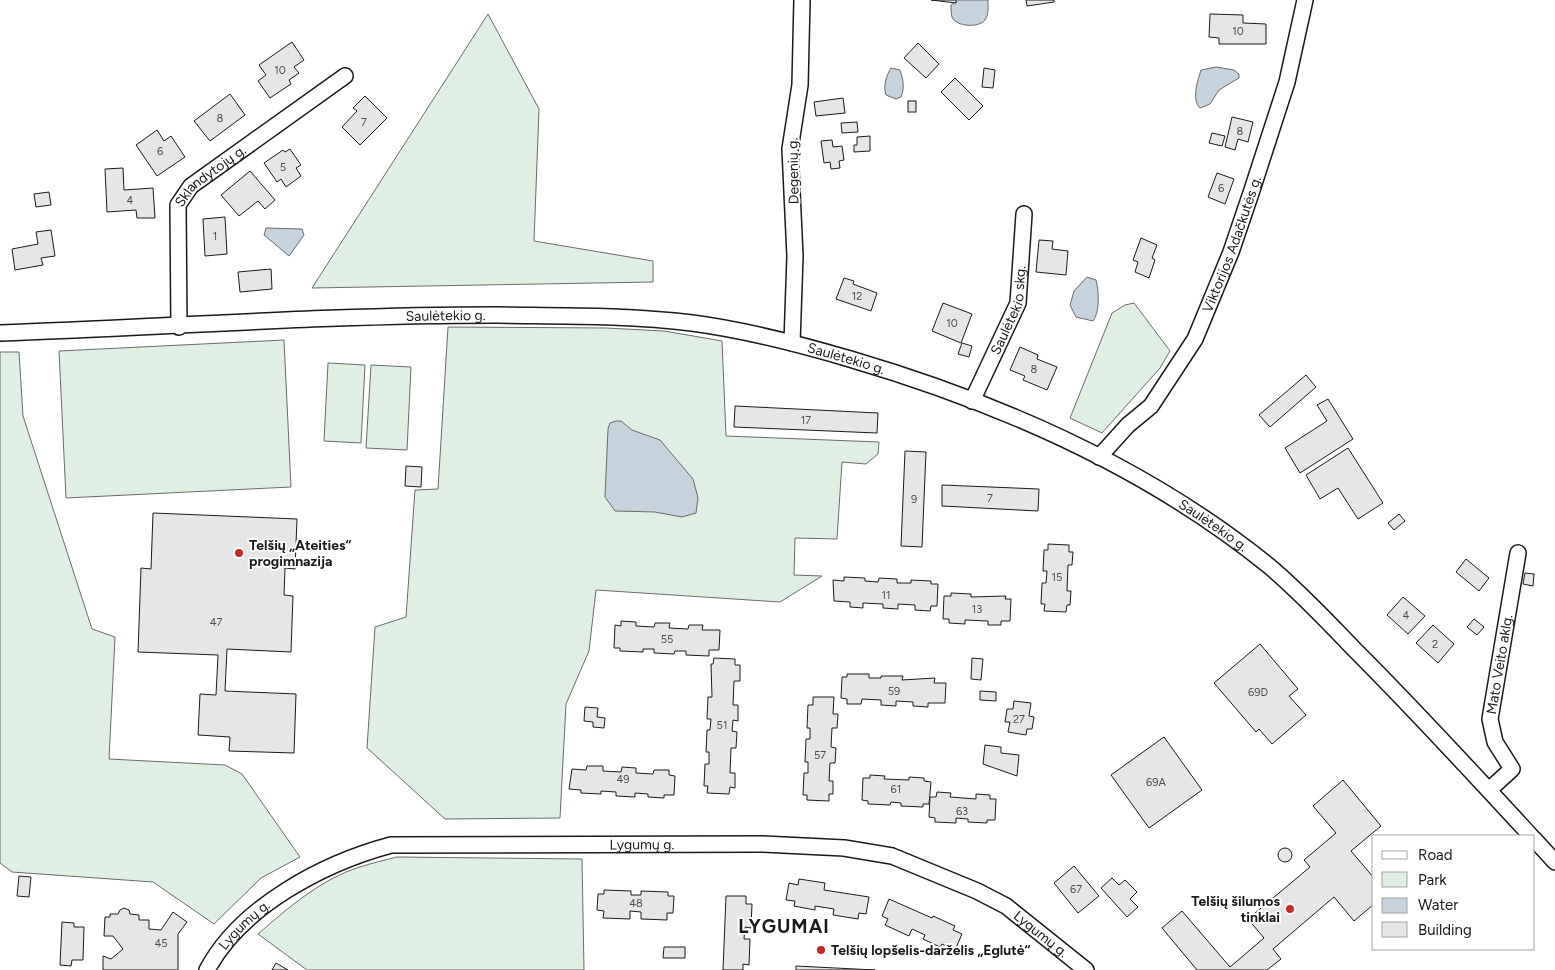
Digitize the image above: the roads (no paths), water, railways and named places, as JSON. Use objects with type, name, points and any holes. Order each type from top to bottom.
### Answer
[{"type":"street","name":"Degenių g.","points":[[792,343],[795,256],[790,149],[800,85],[802,0]]},
{"type":"street","name":"Viktorijos Adačkutės g.","points":[[1099,457],[1128,425],[1151,406],[1195,339],[1231,252],[1252,190],[1287,82],[1305,0]]},
{"type":"street","name":"Sklandytojų g.","points":[[179,327],[178,205],[190,186],[345,76]]},
{"type":"street","name":"Saulėtekio skg.","points":[[972,401],[1018,303],[1024,214]]},
{"type":"street","name":"Saulėtekio g.","points":[[0,334],[432,316],[558,316],[693,323],[792,343],[887,370],[972,401],[1058,436],[1175,498],[1271,568],[1304,598],[1416,710],[1530,835]]},
{"type":"street","name":"Mato Veito aklg.","points":[[1489,790],[1512,769],[1495,742],[1490,719],[1518,553]]},
{"type":"street","points":[[1535,840],[1555,862]]},
{"type":"street","name":"Lygumų g.","points":[[207,970],[212,959],[234,934],[283,892],[319,872],[360,853],[391,845],[763,844],[844,848],[892,856],[978,891],[1006,906],[1086,970]]},
{"type":"water","points":[[959,0],[988,0],[988,13],[985,20],[982,23],[968,25],[954,20],[951,5]]},
{"type":"water","points":[[1216,67],[1234,70],[1239,74],[1239,78],[1219,90],[1210,104],[1200,108],[1197,104],[1196,95],[1201,70]]},
{"type":"water","points":[[891,68],[900,70],[903,80],[901,97],[896,99],[886,95],[885,92],[886,81]]},
{"type":"water","points":[[266,228],[302,229],[304,235],[289,256],[264,235]]},
{"type":"water","points":[[1087,277],[1096,280],[1098,290],[1098,307],[1093,321],[1076,317],[1070,305],[1074,291]]},
{"type":"water","points":[[621,421],[632,430],[660,440],[693,479],[698,498],[696,513],[682,517],[655,512],[615,511],[605,497],[608,429],[610,423]]},
{"type":"place","name":"Telšių „Ateities“ progimnazija","points":[[239,553]]},
{"type":"place","name":"Telšių šilumos tinklai","points":[[1290,909]]},
{"type":"place","name":"Telšių lopšelis-darželis „Eglutė“","points":[[821,950]]},
{"type":"district","name":"LYGUMAI","points":[[784,926]]}]
